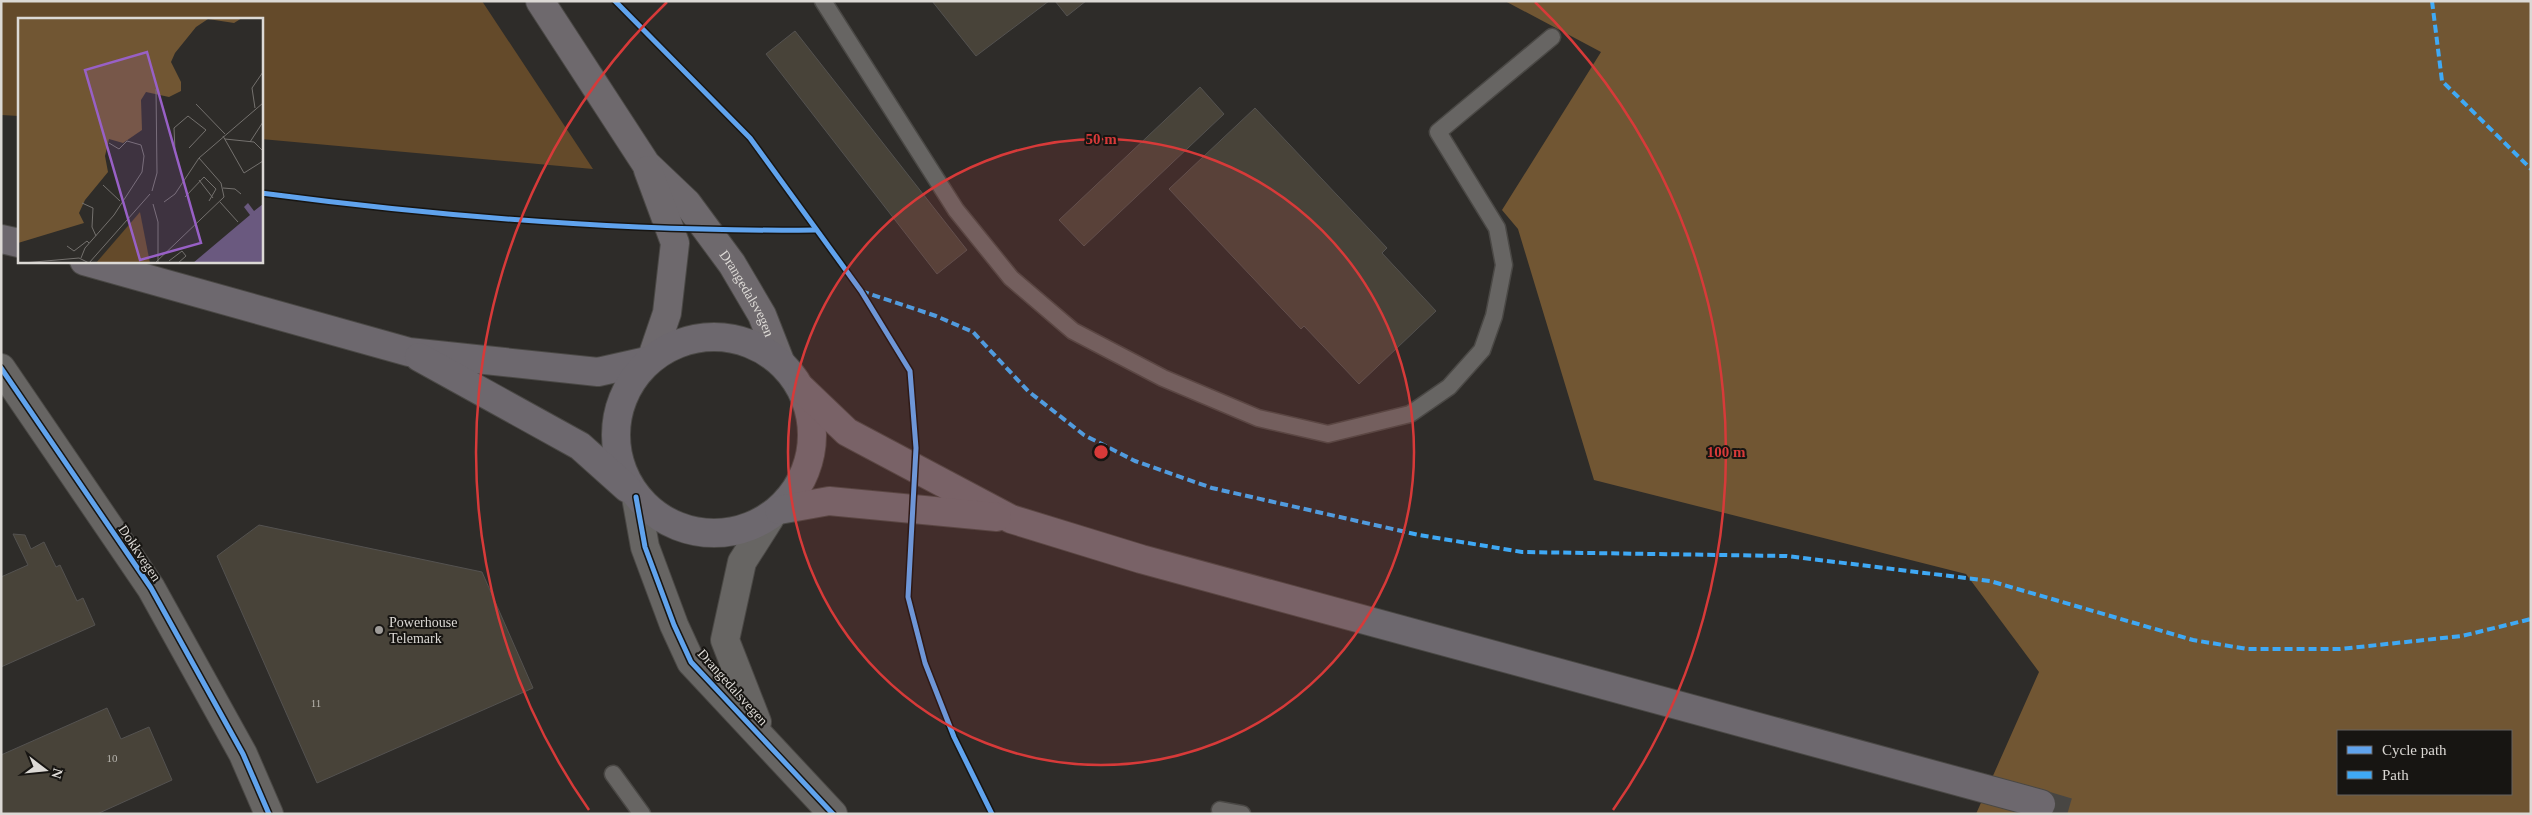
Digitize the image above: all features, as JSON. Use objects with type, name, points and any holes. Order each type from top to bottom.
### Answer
[{"type":"highway","points":[[1,239],[18,243]]},
{"type":"highway","points":[[88,262],[409,352],[598,372],[650,359],[683,340],[717,336],[751,343],[780,361],[802,389],[847,432],[1011,518],[1141,559],[2041,804]]},
{"type":"highway","points":[[409,352],[580,446],[633,495],[674,527],[723,535],[774,514],[829,501],[1011,518]]},
{"type":"highway","points":[[633,495],[614,448],[620,400],[650,359]]},
{"type":"highway","points":[[774,514],[805,475],[813,432],[802,389]]},
{"type":"main road","name":"Drangedalsvegen","points":[[540,1],[646,164],[687,203],[732,264],[762,315],[780,361]]},
{"type":"main road","name":"Drangedalsvegen","points":[[646,164],[674,243],[667,313],[650,359]]},
{"type":"street","name":"Dokkvegen","points":[[1,368],[151,588],[243,754],[268,814]]},
{"type":"street","name":"Drangedalsvegen","points":[[633,495],[645,547],[674,625],[691,662],[762,735],[833,814]]},
{"type":"street","name":"Drangedalsvegen","points":[[762,735],[725,640],[742,562],[774,514]]},
{"type":"lane","points":[[823,1],[956,210],[1011,278],[1073,330],[1162,378],[1258,418],[1328,434],[1410,414],[1449,387],[1482,350],[1494,316],[1504,265],[1497,228],[1438,132],[1552,37]]},
{"type":"lane","points":[[613,774],[642,814]]},
{"type":"lane","points":[[1220,810],[1242,814]]},
{"type":"shaded area","points":[[1,1],[482,1],[593,169],[262,139],[262,18],[18,18],[18,116],[1,115]]},
{"type":"shaded area","points":[[1505,1],[2531,1],[2531,814],[1976,814],[2039,672],[1966,574],[1594,480],[1518,229],[1502,210],[1601,52]]},
{"type":"building","points":[[932,1],[1049,1],[976,56]]},
{"type":"building","points":[[1055,1],[1086,1],[1067,16]]},
{"type":"building","points":[[795,31],[967,250],[937,274],[766,54]]},
{"type":"building","points":[[1200,87],[1224,114],[1084,246],[1059,220]]},
{"type":"building","points":[[1255,108],[1387,248],[1382,253],[1436,311],[1359,384],[1304,326],[1301,329],[1169,189]]},
{"type":"building","name":"Powerhouse Telemark","points":[[259,525],[482,572],[533,688],[317,783],[217,556]]},
{"type":"building","points":[[13,534],[25,535],[31,549],[44,542],[56,567],[60,565],[77,601],[83,598],[95,625],[1,667],[1,577],[28,565]]},
{"type":"building","points":[[107,708],[121,739],[149,727],[172,780],[97,814],[1,814],[1,755]]},
{"type":"tunnel","points":[[2041,804],[2075,814]]},
{"type":"marked path","points":[[2432,1],[2442,81],[2531,169]]},
{"type":"marked path","points":[[861,291],[936,316],[973,332],[1028,391],[1084,435],[1135,461],[1212,488],[1419,535],[1522,552],[1787,556],[1990,581],[2193,640],[2247,649],[2340,649],[2462,636],[2531,619]]},
{"type":"cycle path","points":[[615,1],[750,138],[861,291],[910,371],[916,448],[908,597],[925,663],[954,737],[992,814]]},
{"type":"cycle path","points":[[262,193],[468,216],[607,226],[815,230]]},
{"type":"cycle path","points":[[1,368],[151,588],[243,754],[269,814]]},
{"type":"cycle path","points":[[636,497],[645,547],[674,625],[691,662],[833,814]]},
{"type":"place","name":"Powerhouse Telemark","points":[[379,630]]}]
